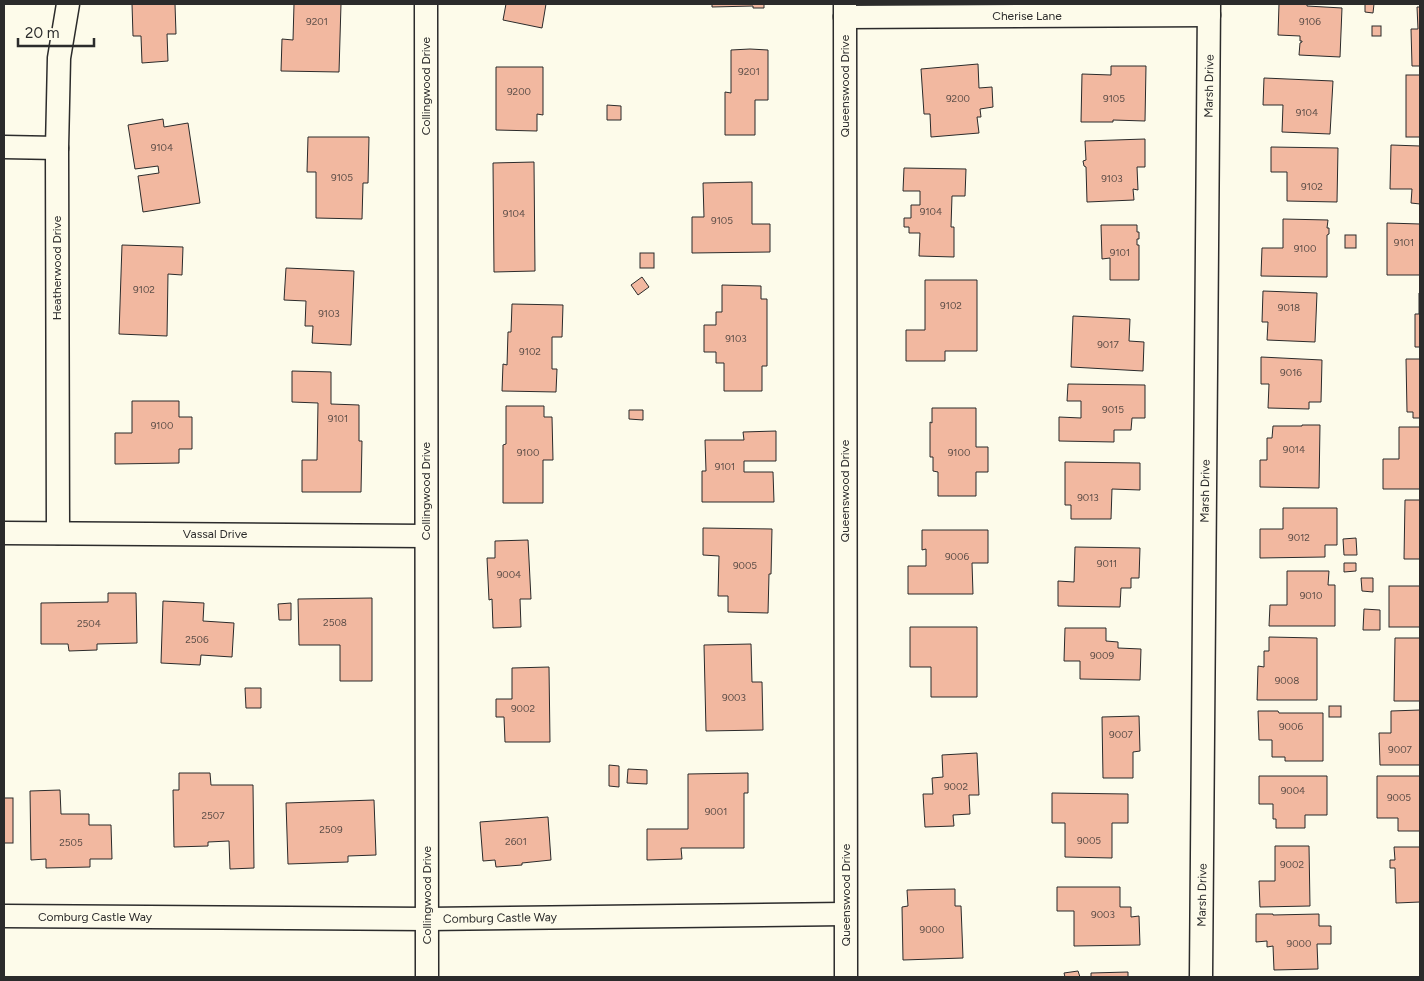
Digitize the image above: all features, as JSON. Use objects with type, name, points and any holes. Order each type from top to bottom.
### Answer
[{"type":"street","name":"Heatherwood Drive","points":[[58,533],[57,148],[59,58],[68,4]]},
{"type":"street","name":"Collingwood Drive","points":[[426,4],[427,977]]},
{"type":"street","name":"Cherise Lane","points":[[845,10],[1209,10]]},
{"type":"street","name":"Queenswood Drive","points":[[845,10],[846,977]]},
{"type":"street","name":"Marsh Drive","points":[[1201,977],[1209,10]]},
{"type":"street","points":[[4,147],[57,148]]},
{"type":"street","name":"Vassal Drive","points":[[4,533],[426,536]]},
{"type":"street","name":"Comburg Castle Way","points":[[4,916],[427,918],[846,914]]},
{"type":"building","points":[[132,4],[175,4],[176,34],[167,34],[168,61],[142,63],[141,36],[133,36]]},
{"type":"building","points":[[294,4],[341,4],[339,72],[281,71],[282,39],[293,40]]},
{"type":"building","points":[[506,4],[546,4],[542,28],[503,20]]},
{"type":"building","points":[[712,4],[764,4],[764,8],[753,8],[753,6],[712,7]]},
{"type":"building","points":[[1279,4],[1307,4],[1307,6],[1342,8],[1340,57],[1299,55],[1300,43],[1302,42],[1300,41],[1300,36],[1278,35]]},
{"type":"building","points":[[1365,4],[1374,4],[1373,13],[1365,12]]},
{"type":"building","points":[[1417,7],[1420,7],[1420,66],[1412,66],[1411,29],[1418,29]]},
{"type":"building","points":[[1372,26],[1381,26],[1381,36],[1372,36]]},
{"type":"building","points":[[731,50],[768,50],[768,100],[755,100],[755,135],[725,135],[725,92],[731,93]]},
{"type":"building","points":[[978,64],[979,88],[992,87],[993,107],[980,109],[981,117],[977,117],[979,133],[931,137],[930,114],[924,114],[921,69]]},
{"type":"building","points":[[1111,66],[1146,66],[1145,121],[1081,122],[1082,74],[1111,75]]},
{"type":"building","points":[[496,67],[543,67],[543,115],[537,114],[537,131],[496,130]]},
{"type":"building","points":[[1406,75],[1420,75],[1420,137],[1406,137]]},
{"type":"building","points":[[1264,78],[1333,81],[1330,134],[1282,132],[1283,105],[1263,105]]},
{"type":"building","points":[[607,105],[621,106],[621,120],[607,120]]},
{"type":"building","points":[[163,119],[164,127],[188,123],[200,203],[143,212],[138,176],[159,173],[158,166],[135,169],[128,125]]},
{"type":"building","points":[[308,137],[369,137],[368,183],[363,183],[362,219],[316,218],[316,172],[307,172]]},
{"type":"building","points":[[1145,139],[1145,167],[1137,167],[1138,190],[1133,189],[1134,200],[1087,202],[1086,167],[1083,161],[1086,160],[1085,141]]},
{"type":"building","points":[[1391,145],[1420,146],[1420,204],[1411,203],[1412,189],[1390,189]]},
{"type":"building","points":[[1271,147],[1338,148],[1337,202],[1287,201],[1287,172],[1271,172]]},
{"type":"building","points":[[534,162],[535,271],[494,272],[493,163]]},
{"type":"building","points":[[904,168],[966,169],[965,196],[952,196],[951,227],[954,227],[954,257],[919,256],[920,233],[909,233],[909,227],[904,227],[904,218],[911,218],[911,205],[920,205],[920,191],[903,191]]},
{"type":"building","points":[[752,182],[752,224],[770,224],[770,252],[692,253],[692,217],[704,217],[703,183]]},
{"type":"building","points":[[1283,219],[1328,220],[1327,277],[1261,276],[1262,248],[1283,248]]},
{"type":"building","points":[[1387,223],[1420,224],[1420,275],[1387,275]]},
{"type":"building","points":[[1101,225],[1137,225],[1137,232],[1139,232],[1137,245],[1139,245],[1139,280],[1110,280],[1110,258],[1102,259]]},
{"type":"building","points":[[1345,235],[1356,235],[1356,248],[1345,248]]},
{"type":"building","points":[[122,245],[183,247],[182,275],[168,274],[167,336],[119,334]]},
{"type":"building","points":[[640,253],[654,253],[654,268],[640,268]]},
{"type":"building","points":[[286,268],[354,271],[351,345],[312,343],[313,326],[305,326],[306,301],[284,300]]},
{"type":"building","points":[[642,277],[649,287],[638,295],[631,285]]},
{"type":"building","points":[[925,280],[977,280],[977,351],[945,351],[945,361],[906,361],[906,330],[925,330]]},
{"type":"building","points":[[722,285],[761,286],[761,299],[767,299],[767,366],[762,366],[762,391],[724,391],[724,363],[716,363],[716,352],[704,352],[704,325],[716,325],[716,312],[722,312]]},
{"type":"building","points":[[1263,291],[1317,293],[1315,342],[1267,340],[1268,322],[1262,322]]},
{"type":"building","points":[[1419,293],[1420,347],[1415,347],[1415,314],[1419,314]]},
{"type":"building","points":[[512,304],[563,305],[562,337],[552,337],[552,369],[557,369],[556,392],[502,391],[503,364],[507,365],[508,332],[511,332]]},
{"type":"building","points":[[1073,316],[1130,319],[1129,341],[1144,342],[1143,371],[1071,367]]},
{"type":"building","points":[[1261,357],[1322,360],[1321,402],[1309,402],[1309,409],[1268,408],[1269,384],[1261,384]]},
{"type":"building","points":[[1406,359],[1420,359],[1420,418],[1413,418],[1413,412],[1407,412]]},
{"type":"building","points":[[292,371],[331,372],[331,404],[359,405],[359,441],[362,441],[361,492],[302,492],[302,460],[317,460],[318,403],[292,402]]},
{"type":"building","points":[[1068,384],[1145,385],[1145,418],[1132,418],[1131,430],[1114,430],[1114,442],[1059,441],[1059,417],[1081,418],[1081,401],[1067,401]]},
{"type":"building","points":[[132,401],[179,401],[179,417],[192,417],[192,449],[179,449],[179,463],[115,464],[115,433],[132,433]]},
{"type":"building","points":[[506,406],[544,406],[544,417],[552,417],[553,460],[543,460],[543,503],[503,503],[503,445],[506,444]]},
{"type":"building","points":[[932,408],[976,408],[976,447],[988,447],[988,472],[976,472],[976,496],[938,496],[938,472],[933,471],[933,457],[930,457]]},
{"type":"building","points":[[629,410],[643,410],[643,420],[629,419]]},
{"type":"building","points":[[1320,425],[1319,488],[1260,487],[1260,460],[1267,460],[1267,438],[1272,438],[1273,426]]},
{"type":"building","points":[[1399,427],[1420,427],[1420,489],[1383,489],[1383,459],[1399,459]]},
{"type":"building","points":[[776,431],[776,461],[744,461],[744,472],[773,472],[774,502],[702,502],[702,471],[706,471],[705,440],[744,440],[743,432]]},
{"type":"building","points":[[1065,462],[1140,463],[1140,490],[1112,489],[1111,519],[1071,519],[1071,505],[1065,505]]},
{"type":"building","points":[[1405,500],[1420,500],[1420,559],[1404,559]]},
{"type":"building","points":[[1283,508],[1337,508],[1337,545],[1325,545],[1325,557],[1260,558],[1260,529],[1283,529]]},
{"type":"building","points":[[703,528],[772,529],[768,613],[728,612],[728,596],[718,596],[719,556],[703,555]]},
{"type":"building","points":[[922,530],[988,530],[988,563],[972,563],[973,594],[908,594],[908,566],[926,566],[926,549],[922,550]]},
{"type":"building","points":[[1356,538],[1357,555],[1344,555],[1343,539]]},
{"type":"building","points":[[528,540],[531,599],[520,599],[521,627],[493,628],[492,599],[489,600],[487,558],[495,558],[495,541]]},
{"type":"building","points":[[1075,547],[1140,548],[1139,578],[1131,578],[1131,588],[1121,588],[1120,607],[1058,606],[1058,581],[1074,582]]},
{"type":"building","points":[[1344,563],[1356,563],[1356,571],[1344,572]]},
{"type":"building","points":[[1287,571],[1329,571],[1328,585],[1335,585],[1335,626],[1269,626],[1270,605],[1287,605]]},
{"type":"building","points":[[1361,578],[1373,578],[1373,592],[1362,591]]},
{"type":"building","points":[[1389,586],[1420,586],[1420,627],[1389,627]]},
{"type":"building","points":[[108,593],[136,593],[137,643],[97,644],[97,650],[69,651],[68,644],[41,644],[41,603],[108,602]]},
{"type":"building","points":[[372,598],[372,681],[340,681],[340,645],[299,645],[298,599]]},
{"type":"building","points":[[163,601],[204,603],[203,621],[234,623],[232,657],[201,655],[200,665],[161,663]]},
{"type":"building","points":[[291,603],[291,620],[279,620],[278,604]]},
{"type":"building","points":[[1364,609],[1380,610],[1380,630],[1363,630]]},
{"type":"building","points":[[910,627],[977,627],[977,697],[931,697],[931,667],[910,667]]},
{"type":"building","points":[[1065,628],[1106,628],[1106,641],[1118,642],[1118,648],[1141,649],[1140,680],[1080,679],[1080,661],[1064,661]]},
{"type":"building","points":[[1269,637],[1317,638],[1317,700],[1257,700],[1258,666],[1264,667],[1264,651],[1269,651]]},
{"type":"building","points":[[1395,638],[1420,638],[1420,701],[1394,701]]},
{"type":"building","points":[[751,644],[752,682],[762,682],[763,730],[706,731],[704,645]]},
{"type":"building","points":[[549,667],[550,742],[505,742],[504,717],[496,717],[496,699],[512,699],[512,668]]},
{"type":"building","points":[[245,688],[261,688],[261,708],[246,708]]},
{"type":"building","points":[[1329,706],[1341,706],[1341,717],[1329,717]]},
{"type":"building","points":[[1420,710],[1420,765],[1380,765],[1379,733],[1391,733],[1391,711]]},
{"type":"building","points":[[1258,711],[1323,713],[1323,761],[1285,761],[1285,757],[1272,757],[1272,740],[1259,740]]},
{"type":"building","points":[[1139,716],[1140,751],[1133,752],[1133,778],[1103,778],[1102,717]]},
{"type":"building","points":[[977,753],[979,795],[969,795],[970,814],[953,815],[954,826],[925,827],[923,794],[933,794],[932,778],[943,777],[942,755]]},
{"type":"building","points":[[609,765],[619,766],[619,787],[609,786]]},
{"type":"building","points":[[628,769],[647,770],[647,784],[627,783]]},
{"type":"building","points":[[179,773],[210,773],[211,785],[253,785],[254,868],[230,869],[229,841],[208,842],[208,846],[174,847],[173,790],[179,790]]},
{"type":"building","points":[[748,773],[748,793],[744,793],[744,848],[681,848],[682,859],[647,860],[647,829],[688,829],[688,774]]},
{"type":"building","points":[[1259,776],[1327,776],[1327,815],[1305,815],[1305,828],[1276,828],[1276,819],[1273,819],[1273,804],[1259,804]]},
{"type":"building","points":[[1377,776],[1420,776],[1420,831],[1398,831],[1398,818],[1377,818]]},
{"type":"building","points":[[60,790],[61,814],[89,814],[89,825],[111,825],[112,859],[90,859],[90,867],[46,868],[46,859],[31,860],[30,791]]},
{"type":"building","points":[[1052,793],[1128,794],[1128,823],[1112,823],[1112,858],[1065,857],[1065,823],[1052,823]]},
{"type":"building","points":[[4,798],[13,798],[13,843],[4,843]]},
{"type":"building","points":[[374,800],[376,855],[348,856],[348,862],[288,864],[286,803]]},
{"type":"building","points":[[548,817],[551,860],[496,867],[495,860],[483,861],[480,822]]},
{"type":"building","points":[[1275,846],[1309,846],[1310,906],[1260,907],[1259,881],[1275,881]]},
{"type":"building","points":[[1394,847],[1420,847],[1420,902],[1396,903],[1395,868],[1390,868],[1390,860],[1395,860]]},
{"type":"building","points":[[1057,887],[1120,887],[1120,907],[1131,907],[1131,917],[1139,916],[1140,945],[1074,946],[1074,911],[1057,911]]},
{"type":"building","points":[[955,889],[955,906],[961,906],[963,958],[903,960],[902,907],[908,906],[907,890]]},
{"type":"building","points":[[1256,914],[1319,914],[1319,926],[1331,926],[1331,944],[1317,944],[1318,969],[1274,970],[1273,946],[1267,947],[1267,941],[1256,942]]},
{"type":"building","points":[[1078,971],[1080,977],[1065,977],[1064,973]]},
{"type":"building","points":[[1128,972],[1128,977],[1091,977],[1091,973]]}]
